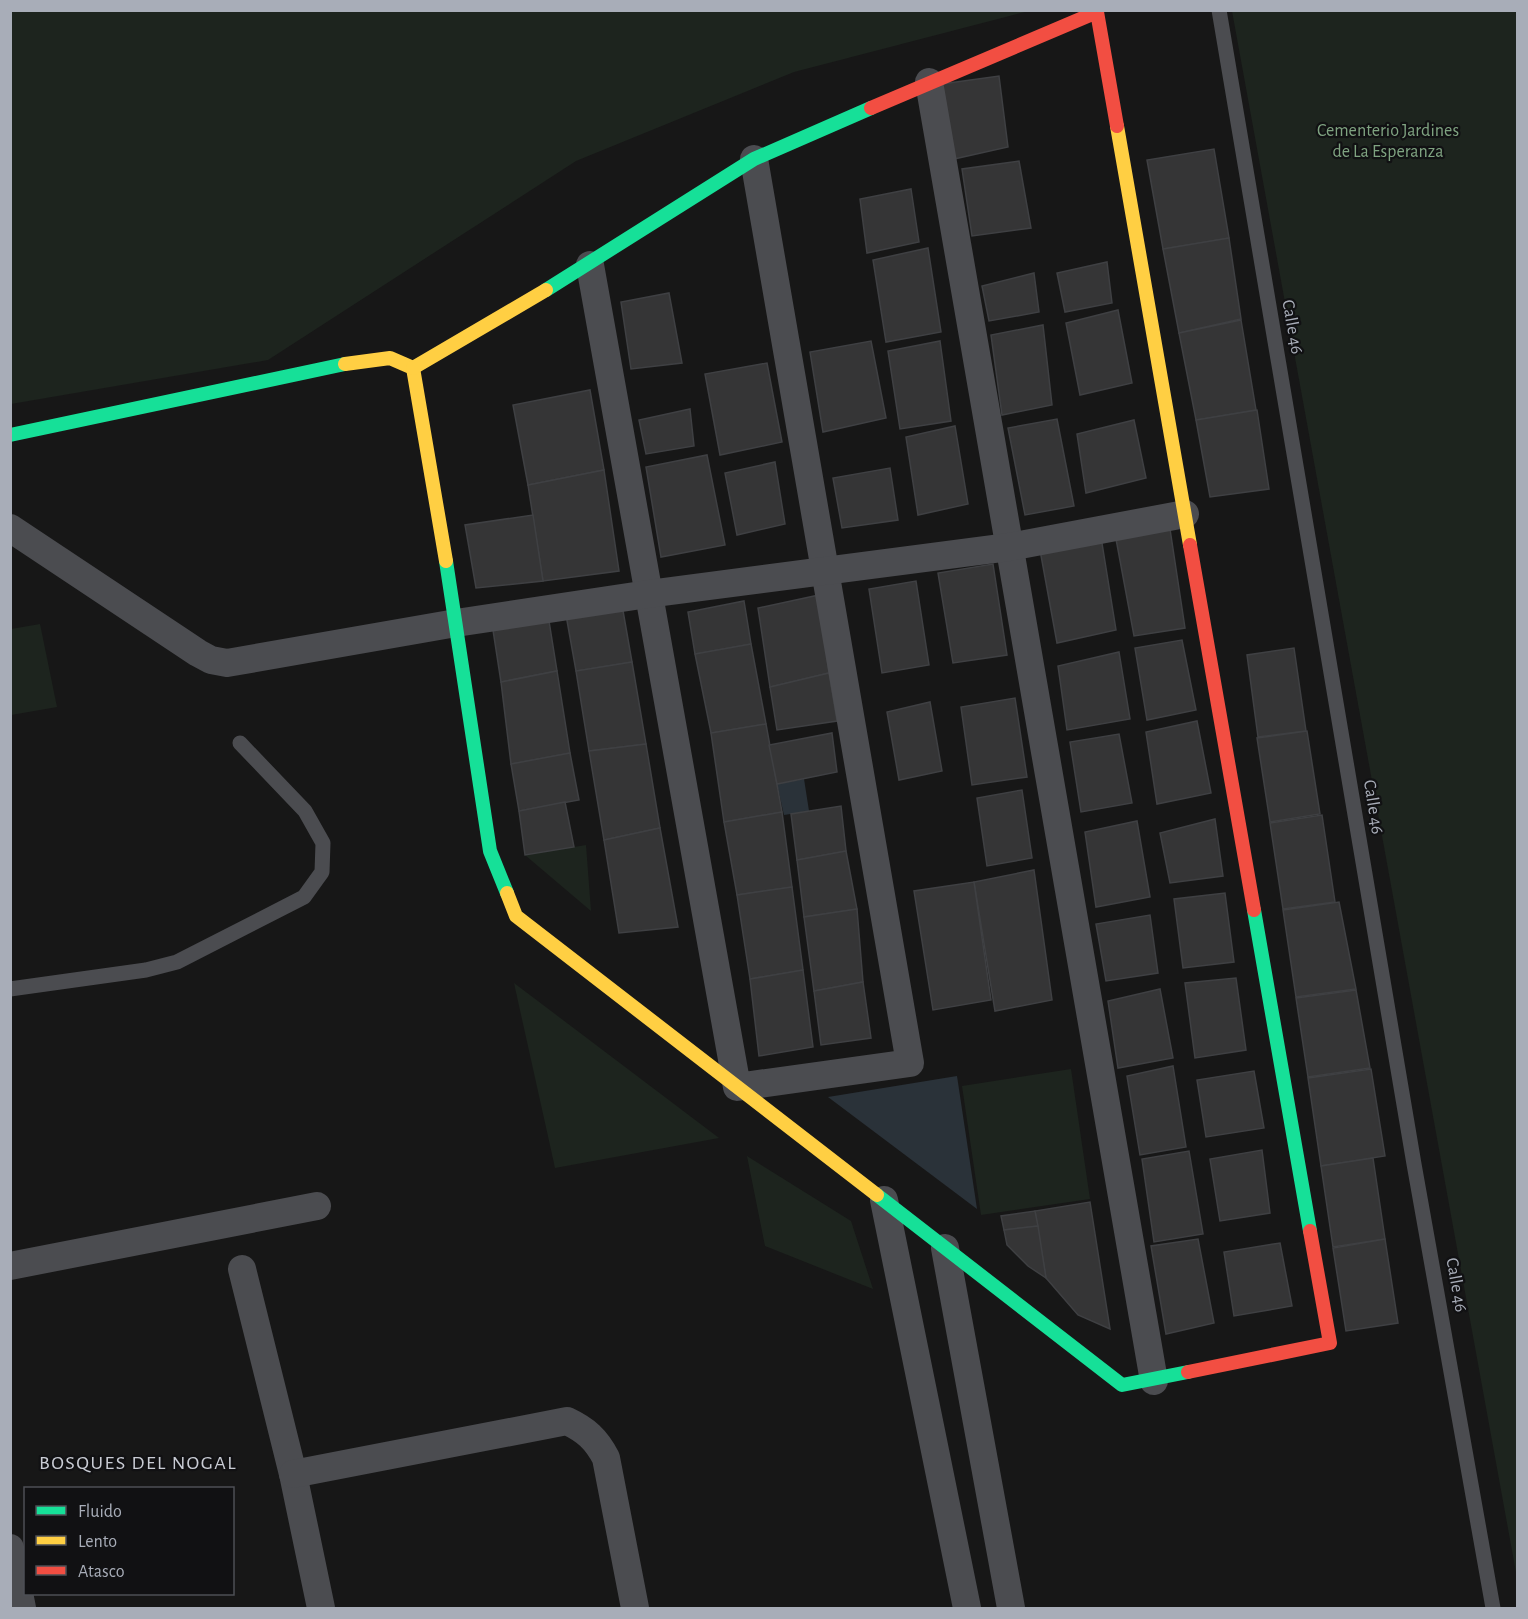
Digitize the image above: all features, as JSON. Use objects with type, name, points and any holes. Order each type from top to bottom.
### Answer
[{"type":"street","points":[[10,435],[376,358],[398,358],[413,368],[456,623],[490,851],[516,916],[1122,1385],[1154,1381],[1330,1343],[1097,12],[928,82],[754,159],[590,265],[413,368]]},
{"type":"street","points":[[928,82],[1154,1381]]},
{"type":"street","points":[[737,1087],[910,1063],[754,159]]},
{"type":"street","points":[[590,265],[737,1087]]},
{"type":"street","points":[[10,528],[198,653],[219,662],[648,594],[824,573],[1009,547],[1185,514]]},
{"type":"street","points":[[884,1200],[967,1608]]},
{"type":"street","points":[[10,1266],[317,1206]]},
{"type":"street","points":[[945,1248],[1011,1608]]},
{"type":"street","points":[[242,1269],[293,1474],[321,1608]]},
{"type":"street","points":[[293,1474],[567,1421],[598,1441],[606,1458],[635,1608]]},
{"type":"street","points":[[10,1548],[22,1608]]},
{"type":"lane","name":"Calle 46","points":[[1219,10],[1414,1164],[1493,1608]]},
{"type":"lane","points":[[10,989],[146,970],[177,962],[304,897],[322,872],[323,843],[305,811],[240,743]]},
{"type":"green space","points":[[11,10],[1029,11],[794,72],[576,161],[268,360],[11,404]]},
{"type":"green space","name":"Cementerio Jardines de La Esperanza","points":[[1232,11],[1517,11],[1517,1578]]},
{"type":"green space","points":[[40,624],[57,707],[11,715],[11,629]]},
{"type":"green space","points":[[586,845],[591,911],[525,855]]},
{"type":"green space","points":[[514,983],[719,1138],[555,1168]]},
{"type":"green space","points":[[1071,1069],[1090,1199],[981,1215],[962,1086]]},
{"type":"green space","points":[[747,1156],[851,1221],[873,1289],[765,1246]]},
{"type":"shaded area","points":[[804,779],[809,811],[784,815],[777,784]]},
{"type":"shaded area","points":[[957,1076],[977,1209],[828,1097]]},
{"type":"building","points":[[999,76],[1008,147],[954,159],[942,84]]},
{"type":"building","points":[[1214,149],[1229,238],[1163,249],[1147,160]]},
{"type":"building","points":[[1019,161],[1031,228],[972,236],[962,169]]},
{"type":"building","points":[[911,189],[919,242],[867,253],[860,199]]},
{"type":"building","points":[[1229,238],[1241,319],[1179,333],[1163,249]]},
{"type":"building","points":[[928,248],[941,332],[886,342],[873,260]]},
{"type":"building","points":[[1107,262],[1112,303],[1065,312],[1057,273]]},
{"type":"building","points":[[1034,273],[1039,312],[989,321],[982,286]]},
{"type":"building","points":[[669,293],[682,363],[631,369],[621,302]]},
{"type":"building","points":[[1118,310],[1132,383],[1080,395],[1066,323]]},
{"type":"building","points":[[1241,320],[1256,410],[1196,420],[1179,333]]},
{"type":"building","points":[[1043,325],[1052,405],[1002,415],[991,335]]},
{"type":"building","points":[[871,341],[886,418],[823,432],[810,352]]},
{"type":"building","points":[[940,341],[951,421],[900,429],[888,351]]},
{"type":"building","points":[[767,363],[782,442],[720,455],[705,374]]},
{"type":"building","points":[[590,390],[604,470],[528,485],[513,405]]},
{"type":"building","points":[[690,409],[694,446],[646,454],[639,420]]},
{"type":"building","points":[[1257,410],[1269,489],[1210,497],[1196,420]]},
{"type":"building","points":[[1057,419],[1074,506],[1025,515],[1008,428]]},
{"type":"building","points":[[1134,420],[1146,478],[1086,493],[1077,434]]},
{"type":"building","points":[[955,426],[968,504],[918,515],[906,437]]},
{"type":"building","points":[[707,455],[725,545],[661,557],[646,467]]},
{"type":"building","points":[[775,462],[785,524],[737,535],[725,473]]},
{"type":"building","points":[[890,468],[898,520],[842,528],[833,478]]},
{"type":"building","points":[[604,470],[619,571],[543,581],[528,485]]},
{"type":"building","points":[[533,515],[543,581],[476,588],[465,525]]},
{"type":"building","points":[[1170,529],[1185,628],[1134,636],[1116,539]]},
{"type":"building","points":[[1101,537],[1116,630],[1057,643],[1040,550]]},
{"type":"building","points":[[993,564],[1007,655],[953,663],[938,573]]},
{"type":"building","points":[[916,581],[929,665],[882,673],[869,589]]},
{"type":"building","points":[[819,595],[829,673],[770,687],[758,608]]},
{"type":"building","points":[[744,601],[751,644],[695,654],[688,612]]},
{"type":"building","points":[[622,605],[632,662],[576,671],[566,615]]},
{"type":"building","points":[[549,621],[557,671],[501,682],[493,630]]},
{"type":"building","points":[[1182,640],[1196,710],[1147,720],[1135,648]]},
{"type":"building","points":[[751,644],[766,724],[711,733],[695,654]]},
{"type":"building","points":[[1294,648],[1306,731],[1258,737],[1247,655]]},
{"type":"building","points":[[1119,652],[1130,719],[1067,730],[1058,666]]},
{"type":"building","points":[[632,662],[646,744],[589,751],[576,671]]},
{"type":"building","points":[[557,671],[570,753],[511,764],[501,682]]},
{"type":"building","points":[[829,673],[837,721],[777,730],[770,687]]},
{"type":"building","points":[[1015,698],[1027,777],[972,785],[961,707]]},
{"type":"building","points":[[930,702],[942,771],[899,780],[887,712]]},
{"type":"building","points":[[1197,721],[1211,793],[1157,804],[1146,732]]},
{"type":"building","points":[[766,724],[782,812],[724,822],[711,733]]},
{"type":"building","points":[[1307,731],[1320,814],[1270,822],[1257,738]]},
{"type":"building","points":[[832,733],[837,772],[777,784],[769,745]]},
{"type":"building","points":[[1119,734],[1132,803],[1081,812],[1070,742]]},
{"type":"building","points":[[646,744],[660,828],[604,840],[589,751]]},
{"type":"building","points":[[570,753],[579,800],[519,811],[511,764]]},
{"type":"building","points":[[1022,790],[1032,858],[987,866],[977,798]]},
{"type":"building","points":[[565,802],[574,847],[525,855],[519,811]]},
{"type":"building","points":[[841,806],[846,851],[797,860],[791,814]]},
{"type":"building","points":[[782,812],[792,887],[737,895],[724,822]]},
{"type":"building","points":[[1322,815],[1335,902],[1283,909],[1270,823]]},
{"type":"building","points":[[1215,819],[1223,876],[1170,883],[1160,833]]},
{"type":"building","points":[[1137,821],[1150,897],[1096,907],[1085,832]]},
{"type":"building","points":[[660,828],[678,927],[619,933],[604,840]]},
{"type":"building","points":[[846,851],[857,909],[804,917],[797,860]]},
{"type":"building","points":[[1034,870],[1052,1000],[995,1011],[974,882]]},
{"type":"building","points":[[974,882],[991,1000],[933,1010],[914,891]]},
{"type":"building","points":[[792,887],[803,970],[750,979],[737,895]]},
{"type":"building","points":[[1225,893],[1234,962],[1183,968],[1174,899]]},
{"type":"building","points":[[1339,902],[1356,989],[1296,997],[1283,910]]},
{"type":"building","points":[[857,909],[863,982],[814,991],[804,917]]},
{"type":"building","points":[[1150,915],[1158,973],[1106,981],[1096,924]]},
{"type":"building","points":[[803,970],[813,1047],[759,1056],[750,979]]},
{"type":"building","points":[[1236,978],[1246,1050],[1195,1058],[1185,983]]},
{"type":"building","points":[[863,982],[871,1038],[821,1045],[814,991]]},
{"type":"building","points":[[1160,989],[1173,1058],[1118,1068],[1108,1001]]},
{"type":"building","points":[[1356,990],[1370,1068],[1308,1077],[1296,998]]},
{"type":"building","points":[[1173,1066],[1186,1147],[1140,1155],[1127,1076]]},
{"type":"building","points":[[1371,1069],[1385,1156],[1321,1166],[1308,1078]]},
{"type":"building","points":[[1254,1071],[1264,1128],[1206,1137],[1197,1080]]},
{"type":"building","points":[[1262,1150],[1270,1213],[1220,1221],[1210,1159]]},
{"type":"building","points":[[1189,1151],[1203,1234],[1154,1242],[1142,1159]]},
{"type":"building","points":[[1373,1158],[1385,1239],[1333,1247],[1321,1166]]},
{"type":"building","points":[[1090,1202],[1110,1329],[1078,1315],[1046,1278],[1035,1211]]},
{"type":"building","points":[[1035,1211],[1038,1226],[1004,1230],[1001,1216]]},
{"type":"building","points":[[1038,1226],[1046,1278],[1028,1266],[1007,1245],[1004,1230]]},
{"type":"building","points":[[1198,1239],[1214,1323],[1166,1334],[1151,1246]]},
{"type":"building","points":[[1385,1239],[1398,1323],[1346,1331],[1333,1248]]},
{"type":"building","points":[[1280,1243],[1292,1306],[1234,1316],[1224,1252]]},
{"type":"traffic: fast","points":[[546,290],[754,159],[871,108]]},
{"type":"traffic: fast","points":[[10,435],[345,364]]},
{"type":"traffic: fast","points":[[446,561],[490,851],[507,893]]},
{"type":"traffic: fast","points":[[1254,910],[1310,1231]]},
{"type":"traffic: fast","points":[[877,1195],[1122,1385],[1188,1372]]},
{"type":"traffic: slow","points":[[1117,126],[1190,545]]},
{"type":"traffic: slow","points":[[413,368],[546,290]]},
{"type":"traffic: slow","points":[[345,364],[390,358],[413,368],[446,561]]},
{"type":"traffic: slow","points":[[507,893],[516,916],[877,1195]]},
{"type":"traffic: jam","points":[[871,108],[1097,12],[1117,126]]},
{"type":"traffic: jam","points":[[1190,545],[1254,910]]},
{"type":"traffic: jam","points":[[1188,1372],[1330,1343],[1310,1231]]},
{"type":"district","name":"BOSQUES DEL NOGAL","points":[[138,1463]]}]
